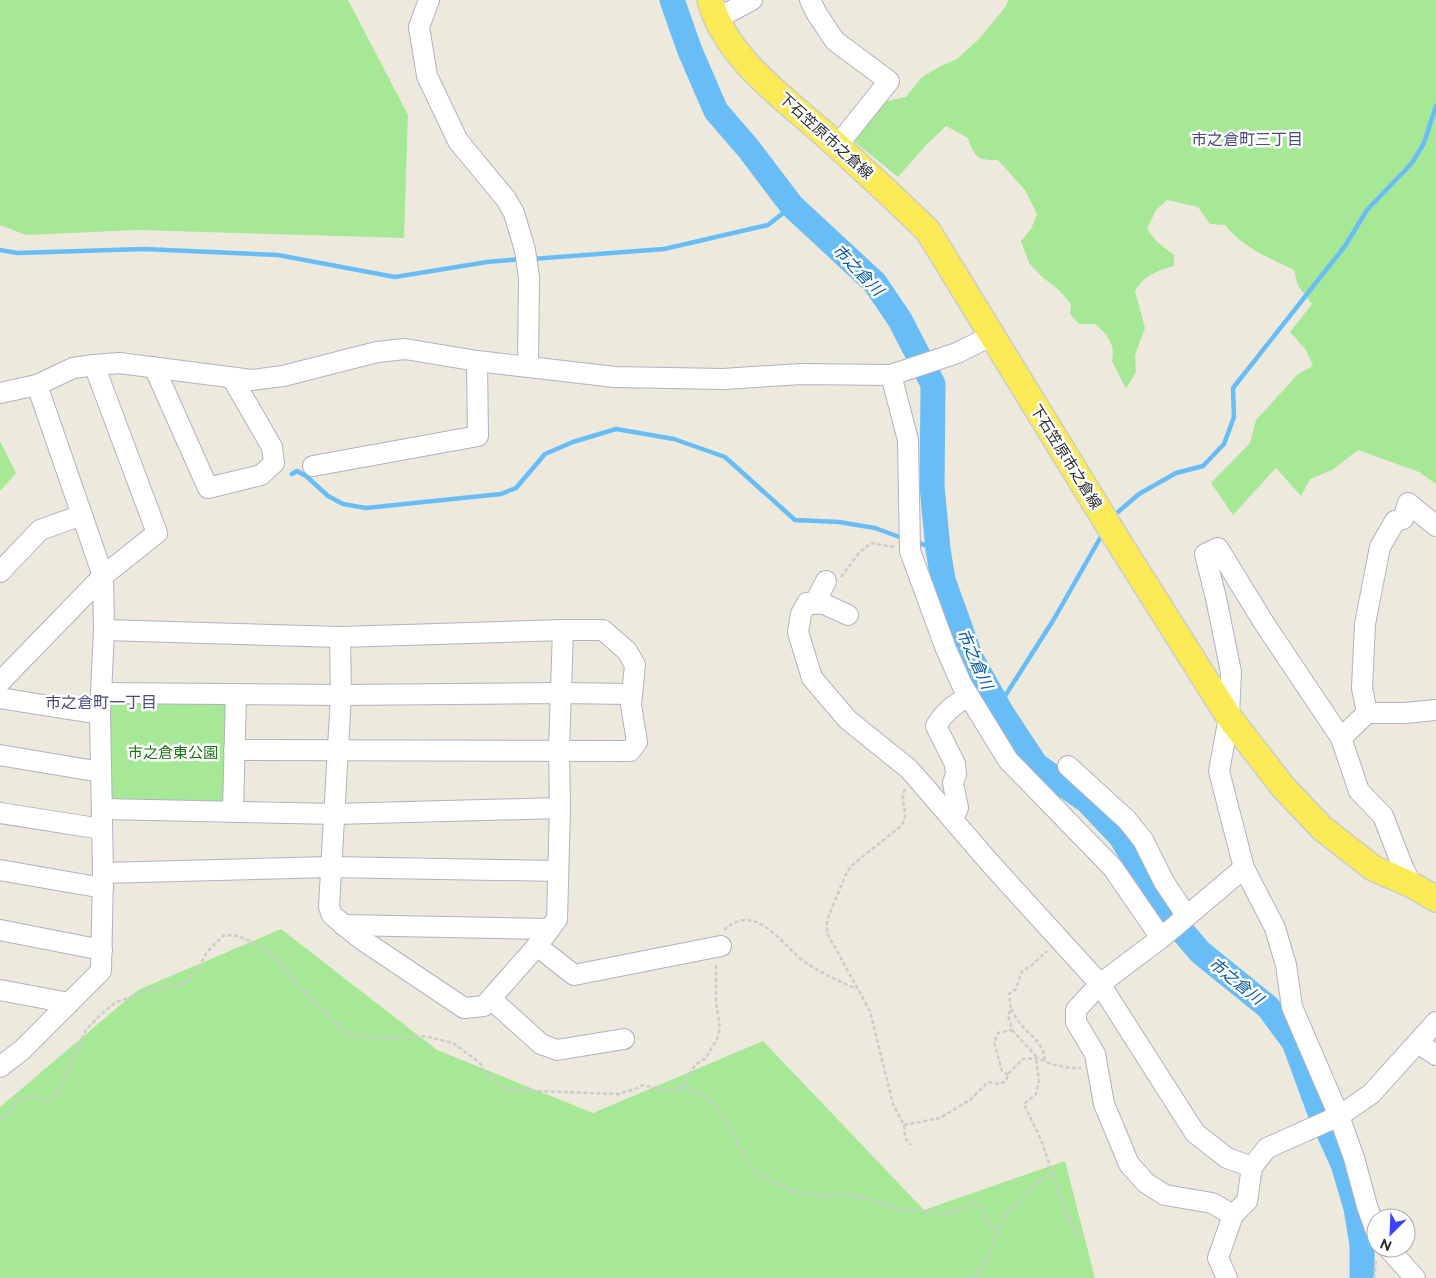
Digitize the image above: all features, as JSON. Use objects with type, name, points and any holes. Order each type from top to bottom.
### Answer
[{"type":"main road","name":"下石笠原市之倉線","points":[[713,10],[728,40],[752,69],[928,231],[991,336],[1229,717],[1283,787],[1322,828],[1373,868],[1412,885],[1436,899]]},
{"type":"street","points":[[429,0],[419,27],[428,76],[458,141],[506,199],[514,213],[525,250],[529,276],[528,367]]},
{"type":"street","points":[[713,10],[752,0]]},
{"type":"street","points":[[810,0],[817,14],[836,41],[889,81],[837,146]]},
{"type":"street","points":[[0,393],[37,385],[72,368],[94,365],[119,363],[252,380],[283,376],[377,352],[405,349],[477,361],[615,376],[713,379],[801,374],[891,375],[957,353],[991,336]]},
{"type":"street","points":[[313,466],[478,436],[477,361]]},
{"type":"street","points":[[0,682],[104,576],[157,533],[94,365]]},
{"type":"street","points":[[154,367],[208,488],[261,475],[274,463],[272,447],[232,378]]},
{"type":"street","points":[[891,375],[908,440],[910,543],[946,649],[962,685],[1008,760],[1113,868],[1161,938]]},
{"type":"street","points":[[0,1067],[22,1050],[102,971],[103,881],[100,714],[104,630],[104,576],[37,385]]},
{"type":"street","points":[[1367,714],[1362,688],[1365,624],[1380,546],[1394,521],[1403,519],[1408,503],[1436,526]]},
{"type":"street","points":[[0,572],[40,530],[82,515]]},
{"type":"street","points":[[1368,1208],[1354,1158],[1339,1116],[1292,1007],[1286,964],[1276,928],[1244,868],[1220,771],[1229,717],[1231,672],[1205,554],[1218,548],[1264,623],[1342,738],[1359,791],[1383,816],[1412,885]]},
{"type":"street","points":[[814,604],[834,579]]},
{"type":"street","points":[[848,615],[824,604],[808,603],[801,614],[798,632],[812,678],[848,720],[909,769],[990,863],[1100,984],[1195,1133],[1227,1158],[1252,1167]]},
{"type":"street","points":[[104,630],[340,637],[604,630],[627,650],[635,665],[631,705],[638,742],[630,751],[234,750]]},
{"type":"street","points":[[340,637],[341,695],[329,907],[332,915],[343,924],[464,1008],[484,1006],[537,946],[557,919],[560,808],[560,693],[563,630]]},
{"type":"street","points":[[101,693],[341,695],[631,694]]},
{"type":"street","points":[[233,812],[236,694]]},
{"type":"street","points":[[953,818],[958,808],[954,782],[956,774],[955,764],[936,726],[941,716],[969,696]]},
{"type":"street","points":[[0,698],[100,714]]},
{"type":"street","points":[[1342,738],[1367,714],[1436,710]]},
{"type":"street","points":[[0,755],[101,772]]},
{"type":"street","points":[[1068,766],[1128,820],[1143,840],[1164,882],[1186,916]]},
{"type":"street","points":[[102,809],[335,814],[560,808]]},
{"type":"street","points":[[0,813],[102,829]]},
{"type":"street","points":[[0,870],[103,881],[330,867],[558,871]]},
{"type":"street","points":[[1233,1214],[1212,1203],[1165,1195],[1146,1183],[1129,1164],[1104,1104],[1095,1054],[1076,1022],[1076,1010],[1100,984],[1161,938],[1244,868]]},
{"type":"street","points":[[343,924],[550,929]]},
{"type":"street","points":[[0,930],[102,950]]},
{"type":"street","points":[[537,946],[574,975],[718,947]]},
{"type":"street","points":[[0,990],[69,1003]]},
{"type":"street","points":[[491,999],[541,1044],[557,1050],[624,1039]]},
{"type":"street","points":[[1227,1278],[1218,1258],[1233,1214],[1247,1201],[1252,1167],[1267,1148],[1339,1116],[1371,1094],[1436,1022]]},
{"type":"street","points":[[1418,1042],[1436,1055]]},
{"type":"street","points":[[0,1046],[22,1050]]},
{"type":"street","points":[[1390,1258],[1415,1278]]},
{"type":"path","points":[[834,579],[871,543],[910,543]]},
{"type":"path","points":[[912,1145],[905,1138],[904,1125],[893,1104],[870,1011],[828,932],[827,920],[851,866],[905,821],[906,814],[902,794],[916,777]]},
{"type":"path","points":[[0,1120],[5,1118],[20,1099],[28,1096],[47,1101],[58,1095],[86,1030],[100,1015],[116,1002],[148,991],[184,983],[196,972],[207,952],[224,935],[238,936],[263,947],[276,958],[300,987],[348,1035],[389,1038],[424,1036],[453,1043],[480,1063],[486,1075],[505,1090],[618,1094],[635,1090],[643,1085],[675,1092],[682,1087],[695,1064],[706,1058],[713,1047],[720,1028],[716,1003],[720,934],[729,926],[741,921],[751,920],[768,928],[804,961],[833,980],[858,989]]},
{"type":"path","points":[[1045,1061],[1044,1050],[1021,1025],[1011,1009],[1009,994],[1016,989],[1022,972],[1060,940]]},
{"type":"path","points":[[1011,1009],[1008,1015],[1012,1030],[1036,1058],[1039,1081],[1036,1094],[1024,1104],[1041,1140],[1070,1221],[1078,1235]]},
{"type":"path","points":[[1008,1075],[1002,1071],[994,1042],[998,1032],[1012,1030]]},
{"type":"path","points":[[904,1125],[940,1118],[970,1100],[988,1082],[1000,1084],[1006,1081],[1008,1075],[1023,1060],[1036,1058],[1072,1068],[1081,1068],[1096,1061]]},
{"type":"path","points":[[682,1087],[700,1094],[715,1103],[752,1169],[758,1175],[791,1191],[817,1196],[864,1198],[902,1209],[942,1213],[954,1212],[970,1203],[976,1204],[990,1227],[997,1232]]},
{"type":"path","points":[[970,1278],[979,1272],[992,1250],[997,1232],[1005,1216],[1046,1176],[1053,1174]]},
{"type":"path","points":[[1374,1278],[1380,1258]]},
{"type":"green space","points":[[0,0],[348,0],[408,115],[404,238],[137,230],[26,235],[0,225]]},
{"type":"green space","points":[[1008,0],[1436,0],[1436,484],[1419,472],[1358,450],[1332,470],[1310,479],[1301,496],[1276,468],[1233,515],[1211,483],[1250,443],[1256,420],[1298,374],[1313,366],[1306,350],[1290,332],[1312,304],[1298,286],[1294,270],[1248,246],[1239,240],[1225,225],[1210,224],[1198,207],[1167,200],[1156,210],[1147,229],[1157,242],[1174,255],[1174,266],[1152,274],[1142,281],[1135,291],[1145,328],[1135,355],[1136,372],[1126,389],[1112,361],[1112,345],[1107,336],[1095,324],[1079,324],[1070,314],[1071,304],[1059,290],[1041,276],[1029,263],[1021,241],[1031,229],[1037,214],[1025,190],[998,160],[981,158],[972,150],[968,138],[946,126],[898,177],[850,138],[883,102],[906,97],[922,77],[957,59],[980,38],[1006,6]]},
{"type":"green space","points":[[0,441],[16,473],[0,491]]},
{"type":"green space","name":"市之倉東公園","points":[[230,696],[229,812],[109,807],[109,698]]},
{"type":"green space","points":[[281,929],[437,1050],[593,1113],[763,1041],[924,1210],[1065,1161],[1095,1278],[0,1278],[0,1107],[138,990]]},
{"type":"waterway","name":"市之倉川","points":[[672,0],[690,51],[716,111],[748,148],[792,206],[875,283],[900,320],[933,384],[932,486],[943,580],[971,658],[1003,715],[1036,765],[1087,801],[1121,837],[1165,911],[1200,952],[1268,1007],[1294,1042],[1320,1113],[1343,1164],[1356,1208],[1362,1245],[1362,1278]]},
{"type":"waterway","points":[[1118,512],[1139,494],[1176,473],[1203,466],[1224,444],[1234,417],[1233,388],[1345,246],[1367,210],[1412,163],[1424,143],[1436,106]]},
{"type":"waterway","points":[[532,259],[664,249],[768,225],[792,206]]},
{"type":"waterway","points":[[0,250],[17,253],[144,249],[278,255],[395,277],[487,262],[522,259]]},
{"type":"waterway","points":[[292,474],[297,471],[306,476],[328,496],[343,504],[366,508],[501,494],[516,488],[545,454],[573,442],[616,429],[674,439],[725,457],[795,520],[839,522],[875,528],[905,539]]},
{"type":"waterway","points":[[998,707],[1054,619],[1103,533]]},
{"type":"waterway","points":[[915,542],[938,549]]},
{"type":"district","name":"市之倉町三丁目","points":[[1247,139]]},
{"type":"district","name":"市之倉町一丁目","points":[[101,702]]}]
